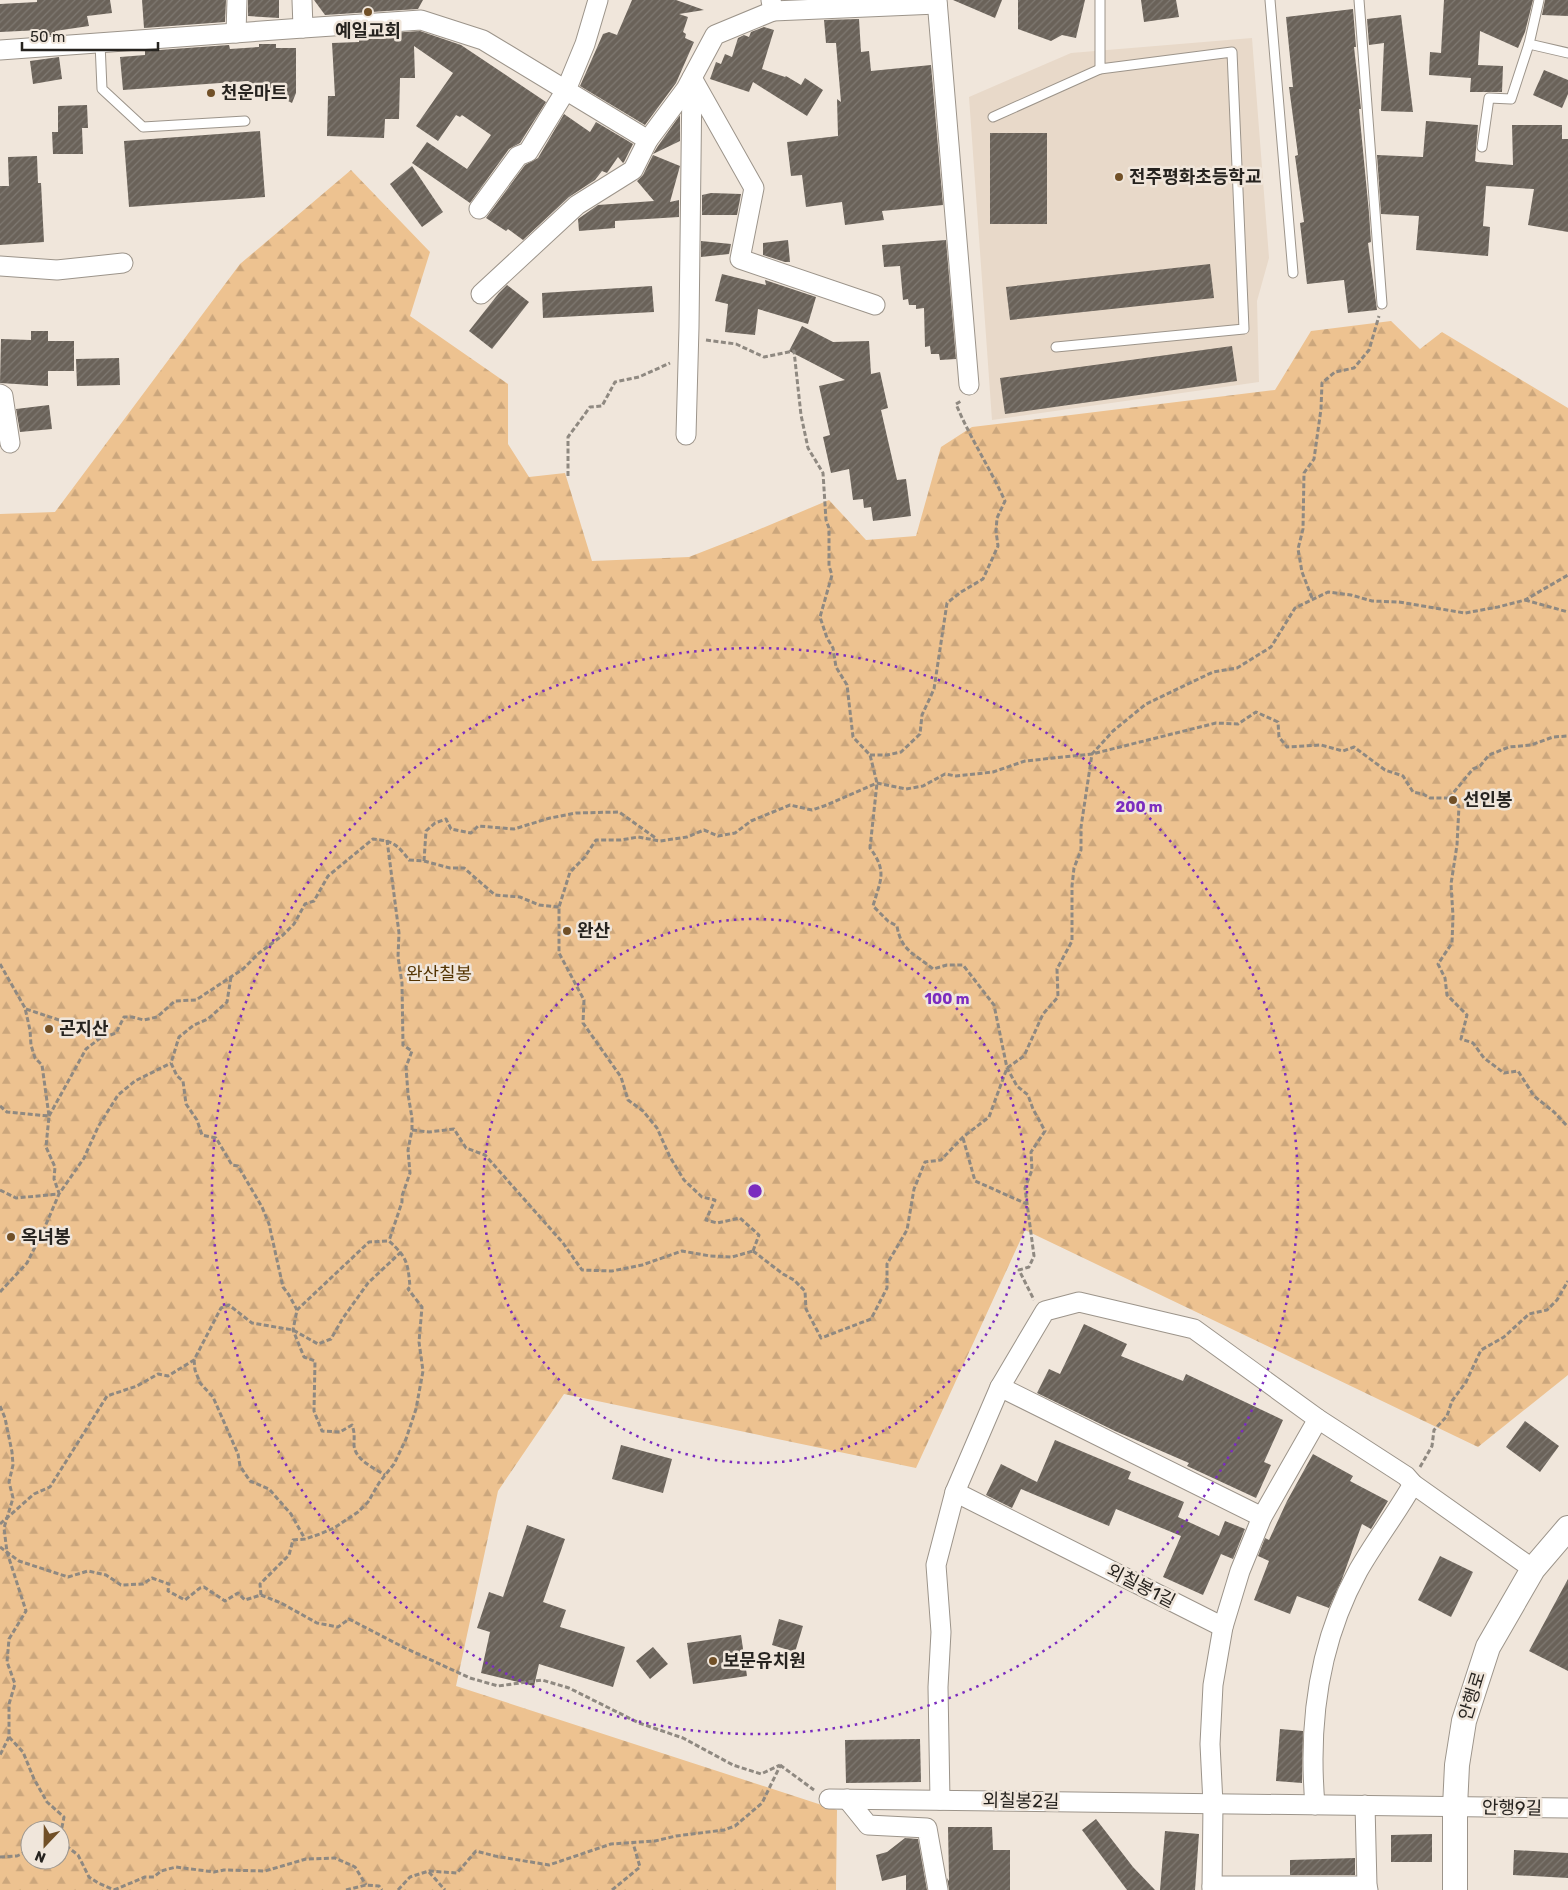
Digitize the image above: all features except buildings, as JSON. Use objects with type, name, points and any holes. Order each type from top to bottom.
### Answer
[{"type":"street","points":[[236,33],[237,0]]},
{"type":"street","points":[[302,0],[303,28]]},
{"type":"street","points":[[479,209],[518,156],[528,152],[566,90],[585,44],[598,0]]},
{"type":"street","points":[[481,294],[577,205],[633,170],[648,140],[686,89],[715,35],[772,5],[937,2],[969,384]]},
{"type":"street","points":[[0,50],[421,20],[483,40],[648,140]]},
{"type":"street","points":[[692,78],[754,188],[740,259],[875,305]]},
{"type":"street","points":[[686,435],[692,78]]},
{"type":"street","points":[[0,266],[57,270],[123,263]]},
{"type":"street","points":[[0,394],[3,396],[10,443]]},
{"type":"street","points":[[940,1800],[938,1687],[941,1632],[936,1565],[955,1492],[1000,1387],[1045,1311],[1080,1302],[1194,1328],[1318,1419],[1409,1480],[1533,1569]]},
{"type":"street","points":[[1000,1387],[1262,1517]]},
{"type":"street","points":[[1318,1419],[1262,1517],[1240,1570],[1223,1627],[1213,1685],[1210,1734],[1213,1804],[1212,1888],[1368,1888],[1365,1806]]},
{"type":"street","points":[[1315,1805],[1312,1762],[1315,1702],[1322,1668],[1339,1614],[1358,1572],[1375,1543],[1395,1515],[1409,1480]]},
{"type":"street","name":"외칠봉1길","points":[[955,1492],[1223,1627]]},
{"type":"street","name":"안행로","points":[[1455,1890],[1455,1807],[1464,1720],[1488,1647],[1533,1569],[1568,1528]]},
{"type":"street","points":[[838,1799],[868,1825],[927,1828],[938,1890]]},
{"type":"street","name":"외칠봉2길","points":[[838,1799],[1455,1807]]},
{"type":"street","name":"안행9길","points":[[1455,1807],[1568,1808]]},
{"type":"lane","points":[[1100,0],[1100,70]]},
{"type":"lane","points":[[1270,0],[1293,273]]},
{"type":"lane","points":[[1359,0],[1382,304]]},
{"type":"lane","points":[[1482,147],[1489,98],[1511,99],[1529,44],[1539,0]]},
{"type":"lane","points":[[100,43],[102,89],[143,126],[245,121]]},
{"type":"lane","points":[[1529,44],[1568,54]]},
{"type":"lane","points":[[994,117],[1100,70],[1232,52],[1244,329],[1056,347]]},
{"type":"path","points":[[1312,598],[1302,572],[1298,549],[1303,529],[1304,473],[1314,459],[1321,409],[1322,383],[1335,372],[1354,368],[1369,350],[1382,304]]},
{"type":"path","points":[[568,476],[568,437],[590,407],[602,406],[615,382],[639,377],[667,365],[689,344],[720,341],[736,344],[764,357],[794,351],[800,415],[808,448],[823,473],[826,520],[829,528],[829,566],[832,575],[820,617],[827,638],[833,648],[836,667],[846,685],[853,737],[870,755],[877,783],[870,848],[879,860],[882,874],[873,906],[888,921],[897,926],[899,937],[908,951],[933,969],[948,965],[963,965],[994,1005],[1006,1068],[1017,1086],[1028,1095],[1044,1131],[1031,1152],[1032,1170],[1025,1188],[1034,1256],[1029,1267],[1019,1270],[1042,1316]]},
{"type":"path","points":[[870,755],[887,755],[901,752],[920,734],[922,715],[934,689],[948,603],[961,592],[983,579],[998,546],[997,518],[1005,501],[991,471],[969,435],[956,404],[969,394],[969,384]]},
{"type":"path","points":[[754,1251],[783,1274],[794,1280],[805,1291],[806,1309],[821,1338],[871,1319],[887,1288],[887,1264],[907,1230],[914,1189],[925,1162],[941,1160],[963,1138],[989,1117],[1006,1068],[1024,1056],[1043,1014],[1058,997],[1057,969],[1072,941],[1072,886],[1074,868],[1081,850],[1081,826],[1092,754],[1113,731],[1146,704],[1213,672],[1238,668],[1271,647],[1295,608],[1312,598],[1328,592],[1351,595],[1372,601],[1399,602],[1464,613],[1525,600],[1568,575]]},
{"type":"path","points":[[1525,600],[1555,610],[1568,612]]},
{"type":"path","points":[[754,1251],[758,1235],[740,1218],[717,1223],[706,1220],[715,1200],[702,1197],[684,1180],[670,1157],[657,1128],[643,1112],[628,1100],[620,1077],[584,1023],[584,1000],[559,954],[559,907],[570,872],[584,858],[596,840],[621,840],[638,837],[660,841],[687,837],[704,830],[718,836],[734,833],[750,820],[790,805],[812,810],[877,783],[906,789],[922,786],[945,774],[956,776],[993,772],[1025,761],[1092,754],[1216,723],[1238,724],[1256,712],[1278,722],[1279,737],[1288,747],[1321,745],[1343,752],[1354,747],[1385,770],[1403,776],[1413,792],[1430,798],[1449,798],[1459,806],[1452,884],[1452,943],[1438,964],[1444,978],[1447,995],[1467,1016],[1461,1039],[1473,1043],[1484,1058],[1504,1073],[1518,1071],[1534,1096],[1554,1112],[1568,1127]]},
{"type":"path","points":[[1449,798],[1473,769],[1480,766],[1489,755],[1509,747],[1531,745],[1552,737],[1568,736]]},
{"type":"path","points":[[424,861],[426,831],[435,823],[446,818],[451,828],[471,833],[478,826],[514,829],[550,818],[576,813],[619,812],[660,841]]},
{"type":"path","points":[[49,1116],[86,1049],[99,1039],[116,1033],[124,1017],[144,1020],[157,1017],[175,1001],[196,1000],[243,969],[294,924],[305,904],[314,901],[328,876],[373,839],[387,840],[398,845],[409,860],[424,861],[450,868],[464,868],[495,895],[520,897],[539,905],[559,907]]},
{"type":"path","points":[[387,840],[399,932],[398,957],[402,983],[403,1045],[412,1052],[406,1067],[412,1130],[408,1150],[410,1173],[389,1241]]},
{"type":"path","points":[[0,964],[25,1008],[31,1045],[35,1058],[42,1065],[49,1116],[46,1147],[54,1166],[54,1179],[59,1194]]},
{"type":"path","points":[[231,976],[227,1002],[208,1019],[194,1025],[179,1037],[171,1063],[177,1076],[183,1081],[186,1104],[197,1120],[202,1135],[216,1138],[232,1166],[238,1166],[262,1207],[269,1224],[283,1287],[297,1310]]},
{"type":"path","points":[[25,1008],[59,1020],[99,1039]]},
{"type":"path","points":[[0,1292],[27,1263],[59,1194],[84,1158],[98,1127],[118,1095],[135,1081],[171,1063]]},
{"type":"path","points":[[0,1106],[7,1112],[49,1116]]},
{"type":"path","points":[[412,1130],[429,1132],[454,1129],[466,1148],[485,1155],[563,1243],[582,1270],[612,1271],[642,1265],[682,1251],[710,1256],[732,1257],[754,1251]]},
{"type":"path","points":[[963,1138],[974,1181],[1027,1205]]},
{"type":"path","points":[[0,1190],[16,1198],[59,1194]]},
{"type":"path","points":[[261,1595],[260,1584],[290,1555],[293,1540],[334,1528],[358,1512],[368,1502],[394,1464],[406,1439],[416,1410],[423,1371],[418,1342],[422,1307],[408,1289],[410,1287],[408,1266],[401,1252],[389,1241],[369,1242],[297,1310],[293,1330],[304,1357],[315,1361],[314,1411],[322,1431],[340,1432],[352,1425],[355,1432],[354,1448],[362,1461],[385,1475]]},
{"type":"path","points":[[0,1524],[34,1494],[50,1487],[107,1396],[137,1386],[158,1374],[168,1376],[194,1360],[221,1308],[228,1305],[252,1322],[293,1330],[318,1344],[331,1339],[343,1318],[368,1283],[401,1252]]},
{"type":"path","points":[[1409,1480],[1432,1446],[1434,1430],[1447,1416],[1452,1401],[1466,1382],[1481,1350],[1504,1337],[1529,1314],[1547,1310],[1557,1300],[1568,1282]]},
{"type":"path","points":[[194,1360],[195,1370],[200,1383],[213,1397],[238,1454],[240,1466],[250,1481],[269,1489],[291,1514],[305,1538]]},
{"type":"path","points":[[0,1406],[5,1418],[13,1465],[9,1482],[12,1498],[4,1528],[8,1552],[26,1611],[9,1639],[7,1662],[14,1684],[9,1704],[10,1737],[0,1755]]},
{"type":"path","points":[[0,1547],[19,1561],[68,1577],[88,1570],[106,1575],[121,1585],[143,1584],[152,1578],[169,1584],[168,1591],[184,1600],[204,1587],[225,1601],[238,1593],[245,1600],[261,1595],[281,1603],[317,1623],[338,1627],[349,1619],[405,1648],[470,1678],[498,1686],[542,1680],[569,1688],[639,1723],[683,1738],[733,1766],[761,1774],[780,1765]]},
{"type":"path","points":[[10,1737],[23,1752],[34,1779],[47,1802],[64,1817],[63,1820]]},
{"type":"path","points":[[780,1765],[813,1789],[838,1799]]},
{"type":"path","points":[[398,1890],[410,1877],[429,1871],[457,1872],[476,1851],[549,1865],[611,1844],[655,1841],[676,1836],[724,1830],[735,1826],[762,1803],[780,1765]]},
{"type":"path","points":[[612,1890],[640,1867],[633,1843]]},
{"type":"path","points":[[70,1849],[78,1855],[89,1877],[114,1890],[146,1877],[154,1877],[161,1871],[176,1867],[214,1872],[224,1870],[265,1871],[306,1859],[335,1858],[355,1867],[366,1885]]},
{"type":"path","points":[[0,1857],[20,1855]]},
{"type":"path","points":[[429,1871],[445,1890]]},
{"type":"path","points":[[346,1890],[366,1885],[379,1886],[382,1890]]},
{"type":"shaded area","name":"전주평화초등학교","points":[[1252,38],[1269,258],[1257,301],[1259,382],[992,420],[969,97],[1071,53]]},
{"type":"green space","name":"완산칠봉","points":[[351,170],[430,252],[410,316],[508,384],[508,444],[529,477],[565,473],[592,561],[689,557],[829,500],[866,540],[916,536],[941,447],[972,427],[1275,390],[1311,331],[1391,321],[1420,349],[1442,332],[1568,408],[1568,1375],[1478,1447],[1025,1230],[916,1468],[564,1394],[498,1491],[456,1686],[837,1810],[836,1890],[0,1890],[0,514],[55,512],[240,264]]},
{"type":"place","name":"예일교회","points":[[368,12]]},
{"type":"place","name":"천운마트","points":[[211,93]]},
{"type":"place","name":"전주평화초등학교","points":[[1119,177]]},
{"type":"place","name":"선인봉","points":[[1453,800]]},
{"type":"place","name":"완산","points":[[567,931]]},
{"type":"place","name":"곤지산","points":[[49,1029]]},
{"type":"place","name":"옥녀봉","points":[[11,1237]]},
{"type":"place","name":"보문유치원","points":[[713,1661]]}]
